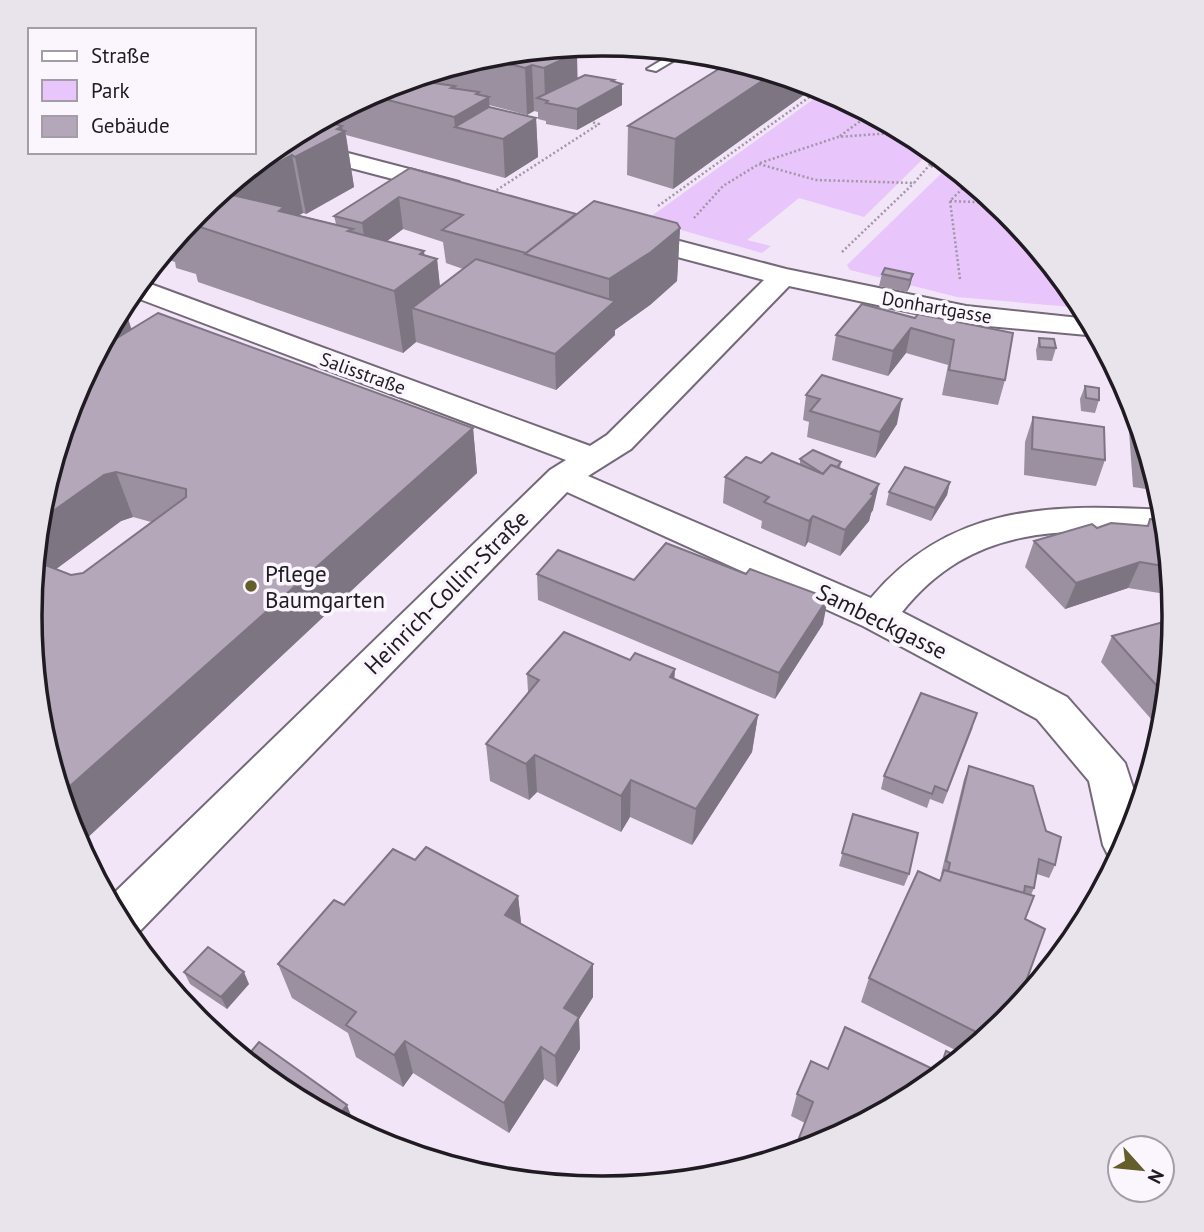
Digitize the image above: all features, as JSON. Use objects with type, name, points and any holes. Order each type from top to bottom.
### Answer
[{"type":"street","points":[[297,146],[485,197]]},
{"type":"street","name":"Donhartgasse","points":[[614,232],[783,277],[966,315],[1081,327]]},
{"type":"street","name":"Heinrich-Collin-Straße","points":[[127,912],[577,467],[619,442],[783,277]]},
{"type":"street","name":"Salisstraße","points":[[145,292],[577,467]]},
{"type":"street","name":"Sambeckgasse","points":[[577,467],[877,616],[1052,708],[1110,775],[1121,824]]},
{"type":"street","points":[[877,616],[917,571],[954,546],[1040,520],[1153,522]]},
{"type":"lane","points":[[652,68],[668,60]]},
{"type":"path","points":[[614,232],[810,97]]},
{"type":"path","points":[[838,137],[862,120]]},
{"type":"path","points":[[485,197],[599,124],[591,122]]},
{"type":"path","points":[[674,248],[715,192],[736,176],[759,164],[838,137],[886,133]]},
{"type":"path","points":[[759,164],[784,175],[821,183],[914,183]]},
{"type":"path","points":[[783,277],[825,269],[932,164]]},
{"type":"path","points":[[523,167],[529,169]]},
{"type":"path","points":[[950,201],[963,188]]},
{"type":"path","points":[[950,201],[979,202]]},
{"type":"path","points":[[950,201],[960,278],[972,281]]},
{"type":"green space","points":[[814,98],[882,131],[924,158],[864,217],[799,198],[747,240],[771,246],[762,253],[646,220]]},
{"type":"green space","points":[[943,172],[998,220],[1046,275],[1069,307],[957,297],[850,270],[847,265]]},
{"type":"building","points":[[568,57],[544,68],[532,65],[525,68],[510,64]]},
{"type":"building","points":[[719,69],[763,80],[675,139],[628,126]]},
{"type":"building","points":[[585,75],[622,84],[577,109],[546,103],[548,101],[537,98]]},
{"type":"building","points":[[432,83],[455,86],[451,88],[479,92],[476,94],[489,97],[454,117],[386,100]]},
{"type":"building","points":[[489,107],[536,118],[503,139],[455,127]]},
{"type":"building","points":[[335,124],[342,126],[337,129],[345,131],[295,157],[292,155],[260,173],[291,150]]},
{"type":"building","points":[[410,168],[576,214],[526,253],[442,230],[463,215],[399,197],[362,223],[334,216]]},
{"type":"building","points":[[233,195],[284,207],[279,211],[353,229],[348,231],[424,251],[420,254],[437,259],[394,291],[200,227]]},
{"type":"building","points":[[594,201],[677,223],[680,228],[651,252],[609,279],[525,254]]},
{"type":"building","points":[[476,259],[615,301],[555,354],[412,308]]},
{"type":"building","points":[[885,268],[913,274],[910,280],[882,274]]},
{"type":"building","points":[[862,304],[915,318],[918,314],[1013,333],[1005,380],[949,370],[954,340],[911,328],[893,351],[836,335]]},
{"type":"building","name":"Pflege Baumgarten","points":[[158,313],[473,428],[69,787],[53,725],[43,653],[45,565],[71,575],[83,573],[186,497],[186,489],[116,472],[104,475],[52,512],[72,436],[100,368],[115,339]]},
{"type":"building","points":[[1039,338],[1054,339],[1056,348],[1040,347]]},
{"type":"building","points":[[822,375],[902,399],[880,432],[810,411],[820,399],[806,395]]},
{"type":"building","points":[[1085,386],[1099,388],[1099,400],[1086,398]]},
{"type":"building","points":[[1033,417],[1104,427],[1105,460],[1032,449]]},
{"type":"building","points":[[813,450],[841,462],[837,467],[831,465],[823,474],[800,459]]},
{"type":"building","points":[[772,453],[823,474],[831,465],[879,484],[871,494],[874,495],[845,530],[813,516],[809,521],[764,502],[769,497],[725,477],[746,457],[761,463]]},
{"type":"building","points":[[905,467],[950,482],[935,508],[889,492]]},
{"type":"building","points":[[1150,519],[1153,519],[1159,565],[1140,562],[1076,583],[1034,541],[1092,524],[1097,528],[1111,523],[1148,526]]},
{"type":"building","points":[[666,543],[746,574],[750,569],[828,598],[779,673],[537,574],[558,550],[634,580]]},
{"type":"building","points":[[1162,622],[1157,686],[1112,636]]},
{"type":"building","points":[[564,632],[630,660],[635,653],[675,669],[670,677],[758,715],[696,809],[631,780],[621,796],[535,755],[526,764],[486,744],[539,680],[527,674]]},
{"type":"building","points":[[921,693],[977,713],[947,791],[935,786],[932,794],[884,776]]},
{"type":"building","points":[[969,766],[1033,786],[1046,831],[1061,837],[1055,865],[1039,859],[1034,888],[1025,886],[1024,893],[948,872],[950,863],[946,861]]},
{"type":"building","points":[[853,814],[918,833],[909,874],[842,853]]},
{"type":"building","points":[[426,847],[518,896],[505,915],[593,964],[564,1008],[579,1017],[555,1056],[541,1047],[504,1103],[405,1041],[394,1055],[346,1025],[356,1012],[278,964],[334,900],[344,905],[393,849],[415,860]]},
{"type":"building","points":[[944,870],[1034,896],[1025,919],[1045,929],[1026,981],[976,1032],[869,978],[918,871],[940,881]]},
{"type":"building","points":[[208,947],[244,972],[221,997],[184,972]]},
{"type":"building","points":[[845,1027],[932,1068],[882,1101],[801,1139],[813,1102],[797,1094],[811,1061],[828,1069]]},
{"type":"building","points":[[259,1042],[347,1105],[342,1112],[322,1101],[251,1052]]},
{"type":"place","name":"Pflege Baumgarten","points":[[251,586]]}]
